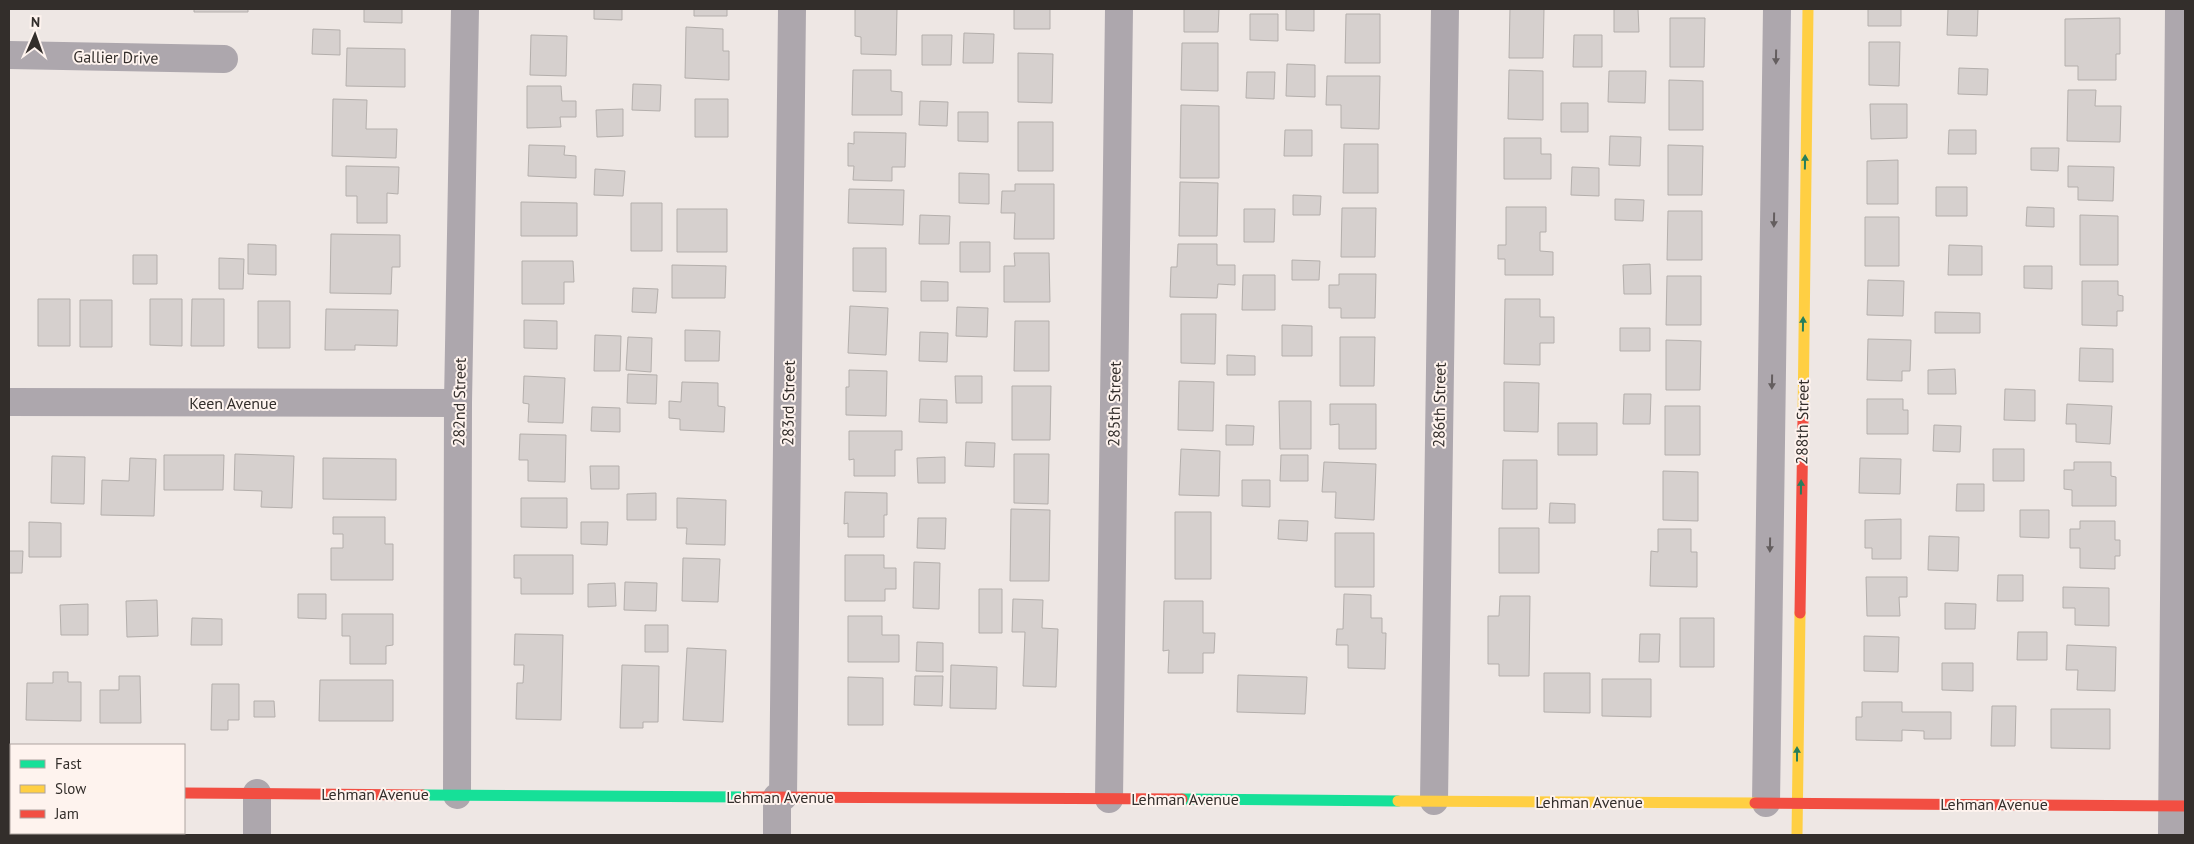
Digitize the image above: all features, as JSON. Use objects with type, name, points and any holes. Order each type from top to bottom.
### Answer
[{"type":"street","name":"282nd Street","points":[[457,794],[458,403],[466,9]]},
{"type":"street","name":"283rd Street","points":[[777,835],[780,797],[792,9]]},
{"type":"street","name":"285th Street","points":[[1110,799],[1119,9]]},
{"type":"street","name":"286th Street","points":[[1434,801],[1445,9]]},
{"type":"street","name":"288th Street","points":[[1766,803],[1777,9]]},
{"type":"street","name":"288th Street","points":[[1797,835],[1808,9]]},
{"type":"street","points":[[2172,835],[2179,806],[2179,9]]},
{"type":"street","name":"Gallier Drive","points":[[9,54],[224,59]]},
{"type":"street","name":"Keen Avenue","points":[[9,402],[458,403]]},
{"type":"street","name":"Lehman Avenue","points":[[185,793],[2179,806]]},
{"type":"street","points":[[257,793],[257,835]]},
{"type":"building","points":[[194,9],[248,9],[248,12],[194,12]]},
{"type":"building","points":[[364,9],[402,9],[402,23],[364,22]]},
{"type":"building","points":[[594,9],[622,9],[622,20],[594,19]]},
{"type":"building","points":[[694,9],[727,9],[727,16],[694,16]]},
{"type":"building","points":[[855,9],[897,9],[896,55],[861,54],[861,37],[855,36]]},
{"type":"building","points":[[1014,9],[1050,9],[1050,29],[1014,29]]},
{"type":"building","points":[[1184,9],[1219,9],[1218,32],[1184,32]]},
{"type":"building","points":[[1286,9],[1314,9],[1314,31],[1286,30]]},
{"type":"building","points":[[1510,9],[1544,9],[1543,58],[1509,58]]},
{"type":"building","points":[[1614,9],[1638,9],[1639,32],[1614,32]]},
{"type":"building","points":[[1868,9],[1901,9],[1901,26],[1868,26]]},
{"type":"building","points":[[1948,9],[1978,9],[1977,36],[1947,35]]},
{"type":"building","points":[[1250,14],[1278,14],[1278,41],[1250,40]]},
{"type":"building","points":[[1346,14],[1380,14],[1380,63],[1345,63]]},
{"type":"building","points":[[1670,18],[1705,18],[1704,67],[1670,67]]},
{"type":"building","points":[[2120,18],[2120,54],[2116,54],[2116,80],[2078,80],[2078,66],[2065,66],[2065,19]]},
{"type":"building","points":[[686,27],[723,29],[723,51],[729,51],[729,80],[685,78]]},
{"type":"building","points":[[313,29],[340,30],[340,55],[312,54]]},
{"type":"building","points":[[964,33],[994,34],[993,63],[963,63]]},
{"type":"building","points":[[531,35],[567,36],[566,76],[530,75]]},
{"type":"building","points":[[922,35],[952,35],[951,65],[922,65]]},
{"type":"building","points":[[1574,35],[1602,35],[1602,67],[1573,67]]},
{"type":"building","points":[[1869,42],[1900,42],[1899,86],[1869,85]]},
{"type":"building","points":[[1182,43],[1218,43],[1218,91],[1181,90]]},
{"type":"building","points":[[347,48],[405,49],[405,87],[346,86]]},
{"type":"building","points":[[1018,53],[1053,54],[1052,103],[1018,102]]},
{"type":"building","points":[[1287,64],[1315,65],[1315,97],[1286,96]]},
{"type":"building","points":[[1959,68],[1988,69],[1987,95],[1958,94]]},
{"type":"building","points":[[853,70],[891,70],[891,91],[902,92],[902,115],[852,115]]},
{"type":"building","points":[[1509,70],[1543,71],[1543,120],[1508,119]]},
{"type":"building","points":[[1609,71],[1646,71],[1645,103],[1608,102]]},
{"type":"building","points":[[1247,72],[1275,72],[1274,99],[1246,98]]},
{"type":"building","points":[[1327,76],[1380,76],[1379,129],[1341,128],[1341,105],[1326,105]]},
{"type":"building","points":[[1669,80],[1703,81],[1703,130],[1669,130]]},
{"type":"building","points":[[633,84],[661,85],[660,111],[632,110]]},
{"type":"building","points":[[527,86],[561,86],[562,101],[576,101],[576,117],[560,117],[561,127],[527,128]]},
{"type":"building","points":[[2068,90],[2096,90],[2095,106],[2121,106],[2120,142],[2067,141]]},
{"type":"building","points":[[333,99],[367,100],[366,129],[397,129],[396,158],[332,156]]},
{"type":"building","points":[[695,99],[728,99],[728,137],[695,137]]},
{"type":"building","points":[[920,101],[948,102],[947,126],[919,125]]},
{"type":"building","points":[[1561,103],[1588,103],[1588,132],[1561,132]]},
{"type":"building","points":[[1870,104],[1907,104],[1907,138],[1871,139]]},
{"type":"building","points":[[1181,105],[1219,106],[1219,178],[1180,178]]},
{"type":"building","points":[[623,109],[623,136],[597,137],[596,110]]},
{"type":"building","points":[[958,112],[988,112],[988,142],[958,141]]},
{"type":"building","points":[[1018,122],[1053,122],[1053,171],[1018,171]]},
{"type":"building","points":[[1285,130],[1312,130],[1312,156],[1284,156]]},
{"type":"building","points":[[1949,130],[1976,130],[1976,154],[1948,154]]},
{"type":"building","points":[[854,132],[906,133],[905,167],[892,167],[892,181],[853,180],[854,166],[848,166],[848,143],[854,144]]},
{"type":"building","points":[[1610,136],[1641,137],[1640,166],[1609,165]]},
{"type":"building","points":[[1504,138],[1541,138],[1541,154],[1551,154],[1551,179],[1504,179]]},
{"type":"building","points":[[1344,144],[1378,144],[1378,193],[1343,193]]},
{"type":"building","points":[[529,145],[565,146],[564,155],[576,156],[576,178],[528,176]]},
{"type":"building","points":[[1668,145],[1703,146],[1702,195],[1668,195]]},
{"type":"building","points":[[2031,148],[2059,148],[2058,171],[2031,170]]},
{"type":"building","points":[[1898,160],[1898,204],[1867,204],[1867,161]]},
{"type":"building","points":[[346,166],[399,167],[398,194],[387,193],[387,223],[357,223],[357,196],[346,196]]},
{"type":"building","points":[[2068,166],[2114,167],[2113,201],[2078,200],[2078,187],[2068,187]]},
{"type":"building","points":[[1572,167],[1599,168],[1599,196],[1571,195]]},
{"type":"building","points":[[595,169],[625,171],[623,196],[594,195]]},
{"type":"building","points":[[959,173],[989,174],[989,204],[959,203]]},
{"type":"building","points":[[1180,182],[1218,183],[1217,236],[1179,236]]},
{"type":"building","points":[[1015,184],[1054,184],[1054,239],[1014,239],[1015,213],[1001,213],[1002,191],[1015,191]]},
{"type":"building","points":[[1936,187],[1967,187],[1967,216],[1936,216]]},
{"type":"building","points":[[849,189],[904,190],[903,225],[848,223]]},
{"type":"building","points":[[1293,195],[1321,196],[1320,215],[1293,215]]},
{"type":"building","points":[[1615,199],[1644,200],[1643,221],[1615,220]]},
{"type":"building","points":[[521,202],[577,203],[577,236],[521,236]]},
{"type":"building","points":[[631,203],[662,203],[662,251],[631,251]]},
{"type":"building","points":[[1506,207],[1546,207],[1546,232],[1540,232],[1540,251],[1553,252],[1553,275],[1505,275],[1505,259],[1498,259],[1498,245],[1506,245]]},
{"type":"building","points":[[2027,207],[2054,208],[2054,227],[2026,226]]},
{"type":"building","points":[[1342,208],[1376,208],[1375,257],[1341,257]]},
{"type":"building","points":[[677,209],[727,209],[727,252],[677,252]]},
{"type":"building","points":[[1244,209],[1275,209],[1274,242],[1244,242]]},
{"type":"building","points":[[1668,211],[1702,211],[1702,260],[1667,260]]},
{"type":"building","points":[[920,215],[950,216],[949,244],[919,244]]},
{"type":"building","points":[[2080,215],[2118,216],[2118,265],[2080,265]]},
{"type":"building","points":[[1865,217],[1899,217],[1899,266],[1865,266]]},
{"type":"building","points":[[331,234],[400,235],[400,267],[392,267],[391,294],[330,293]]},
{"type":"building","points":[[960,242],[990,242],[990,272],[960,272]]},
{"type":"building","points":[[248,244],[276,245],[276,275],[248,274]]},
{"type":"building","points":[[1178,244],[1217,244],[1217,265],[1235,265],[1235,285],[1218,284],[1217,298],[1170,297],[1171,267],[1177,267]]},
{"type":"building","points":[[1949,245],[1982,246],[1982,275],[1948,275]]},
{"type":"building","points":[[853,248],[886,248],[886,292],[853,291]]},
{"type":"building","points":[[1014,253],[1049,253],[1050,302],[1004,302],[1004,266],[1015,266]]},
{"type":"building","points":[[133,255],[157,255],[157,284],[133,284]]},
{"type":"building","points":[[219,258],[244,259],[243,289],[219,289]]},
{"type":"building","points":[[1292,260],[1320,261],[1319,280],[1292,280]]},
{"type":"building","points":[[522,261],[573,261],[574,282],[564,282],[564,304],[522,304]]},
{"type":"building","points":[[1650,264],[1651,294],[1624,294],[1623,265]]},
{"type":"building","points":[[672,265],[726,266],[725,298],[672,298]]},
{"type":"building","points":[[2024,266],[2052,266],[2052,289],[2024,288]]},
{"type":"building","points":[[1339,274],[1376,274],[1375,318],[1341,318],[1341,308],[1329,308],[1329,285],[1339,285]]},
{"type":"building","points":[[1243,275],[1275,275],[1275,310],[1242,310]]},
{"type":"building","points":[[1667,276],[1701,276],[1701,325],[1666,325]]},
{"type":"building","points":[[1868,280],[1904,281],[1903,316],[1867,315]]},
{"type":"building","points":[[921,281],[948,282],[948,301],[921,301]]},
{"type":"building","points":[[2082,281],[2118,281],[2118,295],[2123,296],[2123,311],[2117,311],[2117,326],[2082,325]]},
{"type":"building","points":[[633,288],[658,289],[656,313],[632,312]]},
{"type":"building","points":[[38,299],[70,299],[70,346],[38,346]]},
{"type":"building","points":[[150,299],[182,299],[182,346],[150,345]]},
{"type":"building","points":[[192,299],[224,299],[224,346],[191,346]]},
{"type":"building","points":[[1505,299],[1540,299],[1540,317],[1554,317],[1554,343],[1540,343],[1540,365],[1504,364]]},
{"type":"building","points":[[80,300],[112,300],[112,347],[80,347]]},
{"type":"building","points":[[258,301],[290,301],[290,348],[258,348]]},
{"type":"building","points":[[850,306],[888,308],[886,355],[848,353]]},
{"type":"building","points":[[957,307],[988,308],[987,337],[956,336]]},
{"type":"building","points":[[326,309],[398,310],[397,346],[355,345],[355,350],[325,350]]},
{"type":"building","points":[[1935,312],[1980,313],[1980,333],[1935,333]]},
{"type":"building","points":[[1181,314],[1216,314],[1215,364],[1181,363]]},
{"type":"building","points":[[524,320],[557,321],[557,349],[524,348]]},
{"type":"building","points":[[1015,321],[1049,321],[1049,371],[1014,371]]},
{"type":"building","points":[[1282,325],[1312,326],[1312,356],[1282,356]]},
{"type":"building","points":[[1620,328],[1650,328],[1650,351],[1620,351]]},
{"type":"building","points":[[685,330],[720,331],[719,361],[685,361]]},
{"type":"building","points":[[920,332],[948,333],[947,362],[919,361]]},
{"type":"building","points":[[595,335],[621,336],[620,371],[594,371]]},
{"type":"building","points":[[628,337],[652,338],[651,372],[626,370]]},
{"type":"building","points":[[1340,337],[1375,337],[1374,386],[1340,386]]},
{"type":"building","points":[[1868,339],[1911,340],[1910,371],[1902,371],[1902,381],[1867,380]]},
{"type":"building","points":[[1666,340],[1701,341],[1700,390],[1666,390]]},
{"type":"building","points":[[2080,348],[2113,349],[2113,382],[2079,381]]},
{"type":"building","points":[[1227,355],[1255,356],[1255,375],[1227,375]]},
{"type":"building","points":[[1955,369],[1956,394],[1928,394],[1928,370]]},
{"type":"building","points":[[849,370],[887,371],[886,416],[846,415],[846,387],[849,387]]},
{"type":"building","points":[[628,374],[657,375],[656,404],[627,403]]},
{"type":"building","points":[[524,376],[565,378],[563,423],[528,422],[529,404],[523,403]]},
{"type":"building","points":[[955,376],[982,376],[982,403],[956,403]]},
{"type":"building","points":[[1179,381],[1214,382],[1213,431],[1178,430]]},
{"type":"building","points":[[682,382],[718,383],[718,406],[725,407],[724,432],[680,430],[680,419],[669,418],[669,401],[681,402]]},
{"type":"building","points":[[1504,382],[1539,383],[1538,432],[1504,431]]},
{"type":"building","points":[[1012,386],[1051,386],[1050,440],[1012,440]]},
{"type":"building","points":[[2005,389],[2035,390],[2035,421],[2004,420]]},
{"type":"building","points":[[1624,394],[1651,394],[1650,424],[1623,424]]},
{"type":"building","points":[[920,399],[947,400],[947,423],[919,422]]},
{"type":"building","points":[[1867,399],[1903,399],[1903,410],[1908,410],[1908,434],[1867,434]]},
{"type":"building","points":[[1279,401],[1311,401],[1311,449],[1280,449]]},
{"type":"building","points":[[1330,404],[1376,404],[1376,449],[1339,449],[1339,424],[1330,425]]},
{"type":"building","points":[[2067,404],[2112,406],[2110,444],[2076,442],[2076,424],[2066,424]]},
{"type":"building","points":[[1665,406],[1700,406],[1700,455],[1665,455]]},
{"type":"building","points":[[592,407],[620,408],[620,432],[591,431]]},
{"type":"building","points":[[1558,423],[1597,423],[1597,455],[1558,455]]},
{"type":"building","points":[[1226,425],[1254,426],[1253,445],[1226,445]]},
{"type":"building","points":[[1934,425],[1961,426],[1960,452],[1933,451]]},
{"type":"building","points":[[849,431],[902,431],[902,450],[895,450],[895,476],[854,476],[854,459],[849,460]]},
{"type":"building","points":[[520,434],[566,435],[565,482],[528,481],[528,460],[519,460]]},
{"type":"building","points":[[966,442],[995,443],[994,467],[965,466]]},
{"type":"building","points":[[1181,449],[1220,451],[1219,496],[1179,495]]},
{"type":"building","points":[[1993,449],[2024,449],[2024,481],[1993,481]]},
{"type":"building","points":[[235,454],[294,456],[292,508],[261,507],[262,491],[234,490]]},
{"type":"building","points":[[1014,454],[1049,454],[1048,504],[1014,503]]},
{"type":"building","points":[[164,455],[224,455],[223,490],[164,490]]},
{"type":"building","points":[[1281,455],[1308,455],[1308,481],[1280,481]]},
{"type":"building","points":[[52,456],[85,457],[84,504],[51,503]]},
{"type":"building","points":[[945,457],[945,483],[918,483],[917,458]]},
{"type":"building","points":[[130,458],[156,459],[154,516],[101,515],[102,480],[129,481]]},
{"type":"building","points":[[323,458],[396,459],[396,500],[323,499]]},
{"type":"building","points":[[1860,458],[1901,459],[1900,494],[1859,493]]},
{"type":"building","points":[[1503,460],[1537,460],[1537,509],[1502,509]]},
{"type":"building","points":[[1324,462],[1376,464],[1374,520],[1335,518],[1336,492],[1322,492]]},
{"type":"building","points":[[2074,462],[2111,462],[2111,476],[2116,477],[2116,506],[2072,506],[2072,490],[2064,489],[2064,470],[2074,470]]},
{"type":"building","points":[[590,466],[619,466],[619,489],[591,489]]},
{"type":"building","points":[[1663,471],[1698,472],[1698,521],[1663,520]]},
{"type":"building","points":[[1242,480],[1270,480],[1270,507],[1242,506]]},
{"type":"building","points":[[1957,484],[1984,484],[1984,511],[1956,511]]},
{"type":"building","points":[[845,492],[887,493],[884,537],[848,537],[848,523],[844,524]]},
{"type":"building","points":[[656,493],[656,520],[627,520],[627,494]]},
{"type":"building","points":[[521,498],[567,498],[567,528],[521,527]]},
{"type":"building","points":[[677,498],[726,500],[725,545],[686,544],[687,528],[677,528]]},
{"type":"building","points":[[1550,503],[1575,504],[1575,523],[1549,523]]},
{"type":"building","points":[[1011,509],[1050,510],[1049,581],[1010,581]]},
{"type":"building","points":[[2020,510],[2049,510],[2049,538],[2020,537]]},
{"type":"building","points":[[1175,512],[1211,512],[1211,579],[1175,579]]},
{"type":"building","points":[[333,517],[385,517],[385,544],[393,544],[393,580],[331,580],[331,548],[343,548],[343,534],[333,534]]},
{"type":"building","points":[[918,518],[946,518],[945,549],[917,548]]},
{"type":"building","points":[[1901,519],[1901,559],[1872,559],[1872,548],[1865,548],[1865,520]]},
{"type":"building","points":[[1279,520],[1308,521],[1307,541],[1278,539]]},
{"type":"building","points":[[2080,521],[2115,521],[2115,540],[2120,540],[2120,556],[2115,556],[2115,569],[2080,568],[2080,548],[2070,548],[2070,529],[2080,529]]},
{"type":"building","points":[[29,522],[61,523],[61,557],[29,557]]},
{"type":"building","points":[[581,522],[608,522],[607,545],[581,544]]},
{"type":"building","points":[[1499,528],[1539,528],[1539,573],[1499,573]]},
{"type":"building","points":[[1658,529],[1691,529],[1691,552],[1697,552],[1697,587],[1650,586],[1651,551],[1658,552]]},
{"type":"building","points":[[1335,533],[1374,533],[1374,587],[1335,587]]},
{"type":"building","points":[[1929,536],[1959,537],[1958,571],[1928,570]]},
{"type":"building","points":[[9,551],[23,551],[22,573],[9,573]]},
{"type":"building","points":[[514,555],[573,555],[573,594],[521,594],[521,578],[514,578]]},
{"type":"building","points":[[845,555],[884,555],[884,568],[896,568],[896,589],[885,589],[885,601],[845,601]]},
{"type":"building","points":[[683,558],[720,559],[718,602],[682,601]]},
{"type":"building","points":[[914,562],[940,563],[939,609],[913,608]]},
{"type":"building","points":[[1998,575],[2023,575],[2023,601],[1997,601]]},
{"type":"building","points":[[1866,577],[1907,577],[1907,597],[1899,597],[1900,616],[1867,616]]},
{"type":"building","points":[[625,582],[657,583],[656,611],[624,610]]},
{"type":"building","points":[[615,583],[616,606],[588,607],[588,584]]},
{"type":"building","points":[[2063,587],[2109,588],[2109,626],[2075,625],[2075,608],[2063,608]]},
{"type":"building","points":[[979,589],[1002,589],[1002,633],[979,633]]},
{"type":"building","points":[[298,594],[326,594],[326,619],[298,618]]},
{"type":"building","points":[[1344,594],[1371,595],[1371,618],[1382,618],[1382,633],[1386,633],[1385,669],[1348,668],[1348,645],[1336,645],[1337,629],[1343,629]]},
{"type":"building","points":[[1500,596],[1530,596],[1529,676],[1499,676],[1499,664],[1488,664],[1488,616],[1499,616]]},
{"type":"building","points":[[1013,599],[1043,600],[1042,628],[1058,629],[1056,687],[1023,686],[1025,632],[1012,632]]},
{"type":"building","points":[[157,600],[158,636],[127,637],[126,601]]},
{"type":"building","points":[[1164,601],[1203,601],[1203,633],[1215,633],[1214,653],[1203,653],[1203,673],[1168,673],[1169,650],[1163,651]]},
{"type":"building","points":[[1945,603],[1976,604],[1975,629],[1945,629]]},
{"type":"building","points":[[88,604],[88,635],[61,635],[60,605]]},
{"type":"building","points":[[342,614],[393,614],[393,645],[386,646],[386,664],[350,664],[350,636],[342,636]]},
{"type":"building","points":[[848,616],[882,616],[882,635],[899,635],[899,662],[848,662]]},
{"type":"building","points":[[192,618],[222,619],[222,645],[191,645]]},
{"type":"building","points":[[1680,618],[1714,618],[1714,667],[1680,667]]},
{"type":"building","points":[[645,625],[668,625],[668,652],[645,652]]},
{"type":"building","points":[[2018,632],[2047,632],[2047,660],[2017,660]]},
{"type":"building","points":[[515,634],[563,635],[561,720],[516,719],[517,683],[523,683],[524,665],[514,665]]},
{"type":"building","points":[[1640,634],[1660,634],[1659,662],[1639,662]]},
{"type":"building","points":[[1864,636],[1899,637],[1898,672],[1864,671]]},
{"type":"building","points":[[917,642],[943,643],[943,672],[916,671]]},
{"type":"building","points":[[2067,645],[2116,647],[2115,691],[2077,690],[2078,670],[2066,670]]},
{"type":"building","points":[[687,648],[726,650],[723,722],[683,720]]},
{"type":"building","points":[[1942,663],[1973,663],[1973,691],[1942,690]]},
{"type":"building","points":[[622,665],[659,666],[658,722],[643,722],[643,728],[620,728]]},
{"type":"building","points":[[951,665],[997,667],[996,709],[950,708]]},
{"type":"building","points":[[53,672],[68,672],[68,682],[81,682],[81,721],[26,720],[27,683],[53,683]]},
{"type":"building","points":[[1544,673],[1590,673],[1590,713],[1544,712]]},
{"type":"building","points":[[1238,675],[1307,677],[1305,714],[1237,712]]},
{"type":"building","points":[[119,676],[140,676],[141,723],[100,723],[100,690],[119,690]]},
{"type":"building","points":[[915,676],[943,676],[942,706],[914,705]]},
{"type":"building","points":[[848,677],[883,678],[883,725],[848,725]]},
{"type":"building","points":[[1602,679],[1651,679],[1651,717],[1602,716]]},
{"type":"building","points":[[320,680],[393,680],[393,721],[319,721]]},
{"type":"building","points":[[212,684],[239,684],[239,720],[228,720],[228,730],[211,730]]},
{"type":"building","points":[[254,701],[274,701],[275,717],[254,717]]},
{"type":"building","points":[[1862,702],[1902,702],[1902,712],[1951,712],[1951,739],[1924,739],[1924,731],[1902,730],[1902,741],[1856,740],[1856,717],[1862,717]]},
{"type":"building","points":[[1992,706],[2016,706],[2015,746],[1991,746]]},
{"type":"building","points":[[2051,709],[2110,709],[2110,749],[2051,748]]},
{"type":"traffic: fast","points":[[423,795],[747,797]]},
{"type":"traffic: fast","points":[[1182,799],[1398,801]]},
{"type":"traffic: slow","points":[[1803,419],[1808,9]]},
{"type":"traffic: slow","points":[[1797,835],[1800,613]]},
{"type":"traffic: slow","points":[[1398,801],[1755,803]]},
{"type":"traffic: jam","points":[[1800,613],[1803,419]]},
{"type":"traffic: jam","points":[[185,793],[423,795]]},
{"type":"traffic: jam","points":[[747,797],[1182,799]]},
{"type":"traffic: jam","points":[[1755,803],[2185,806]]}]
